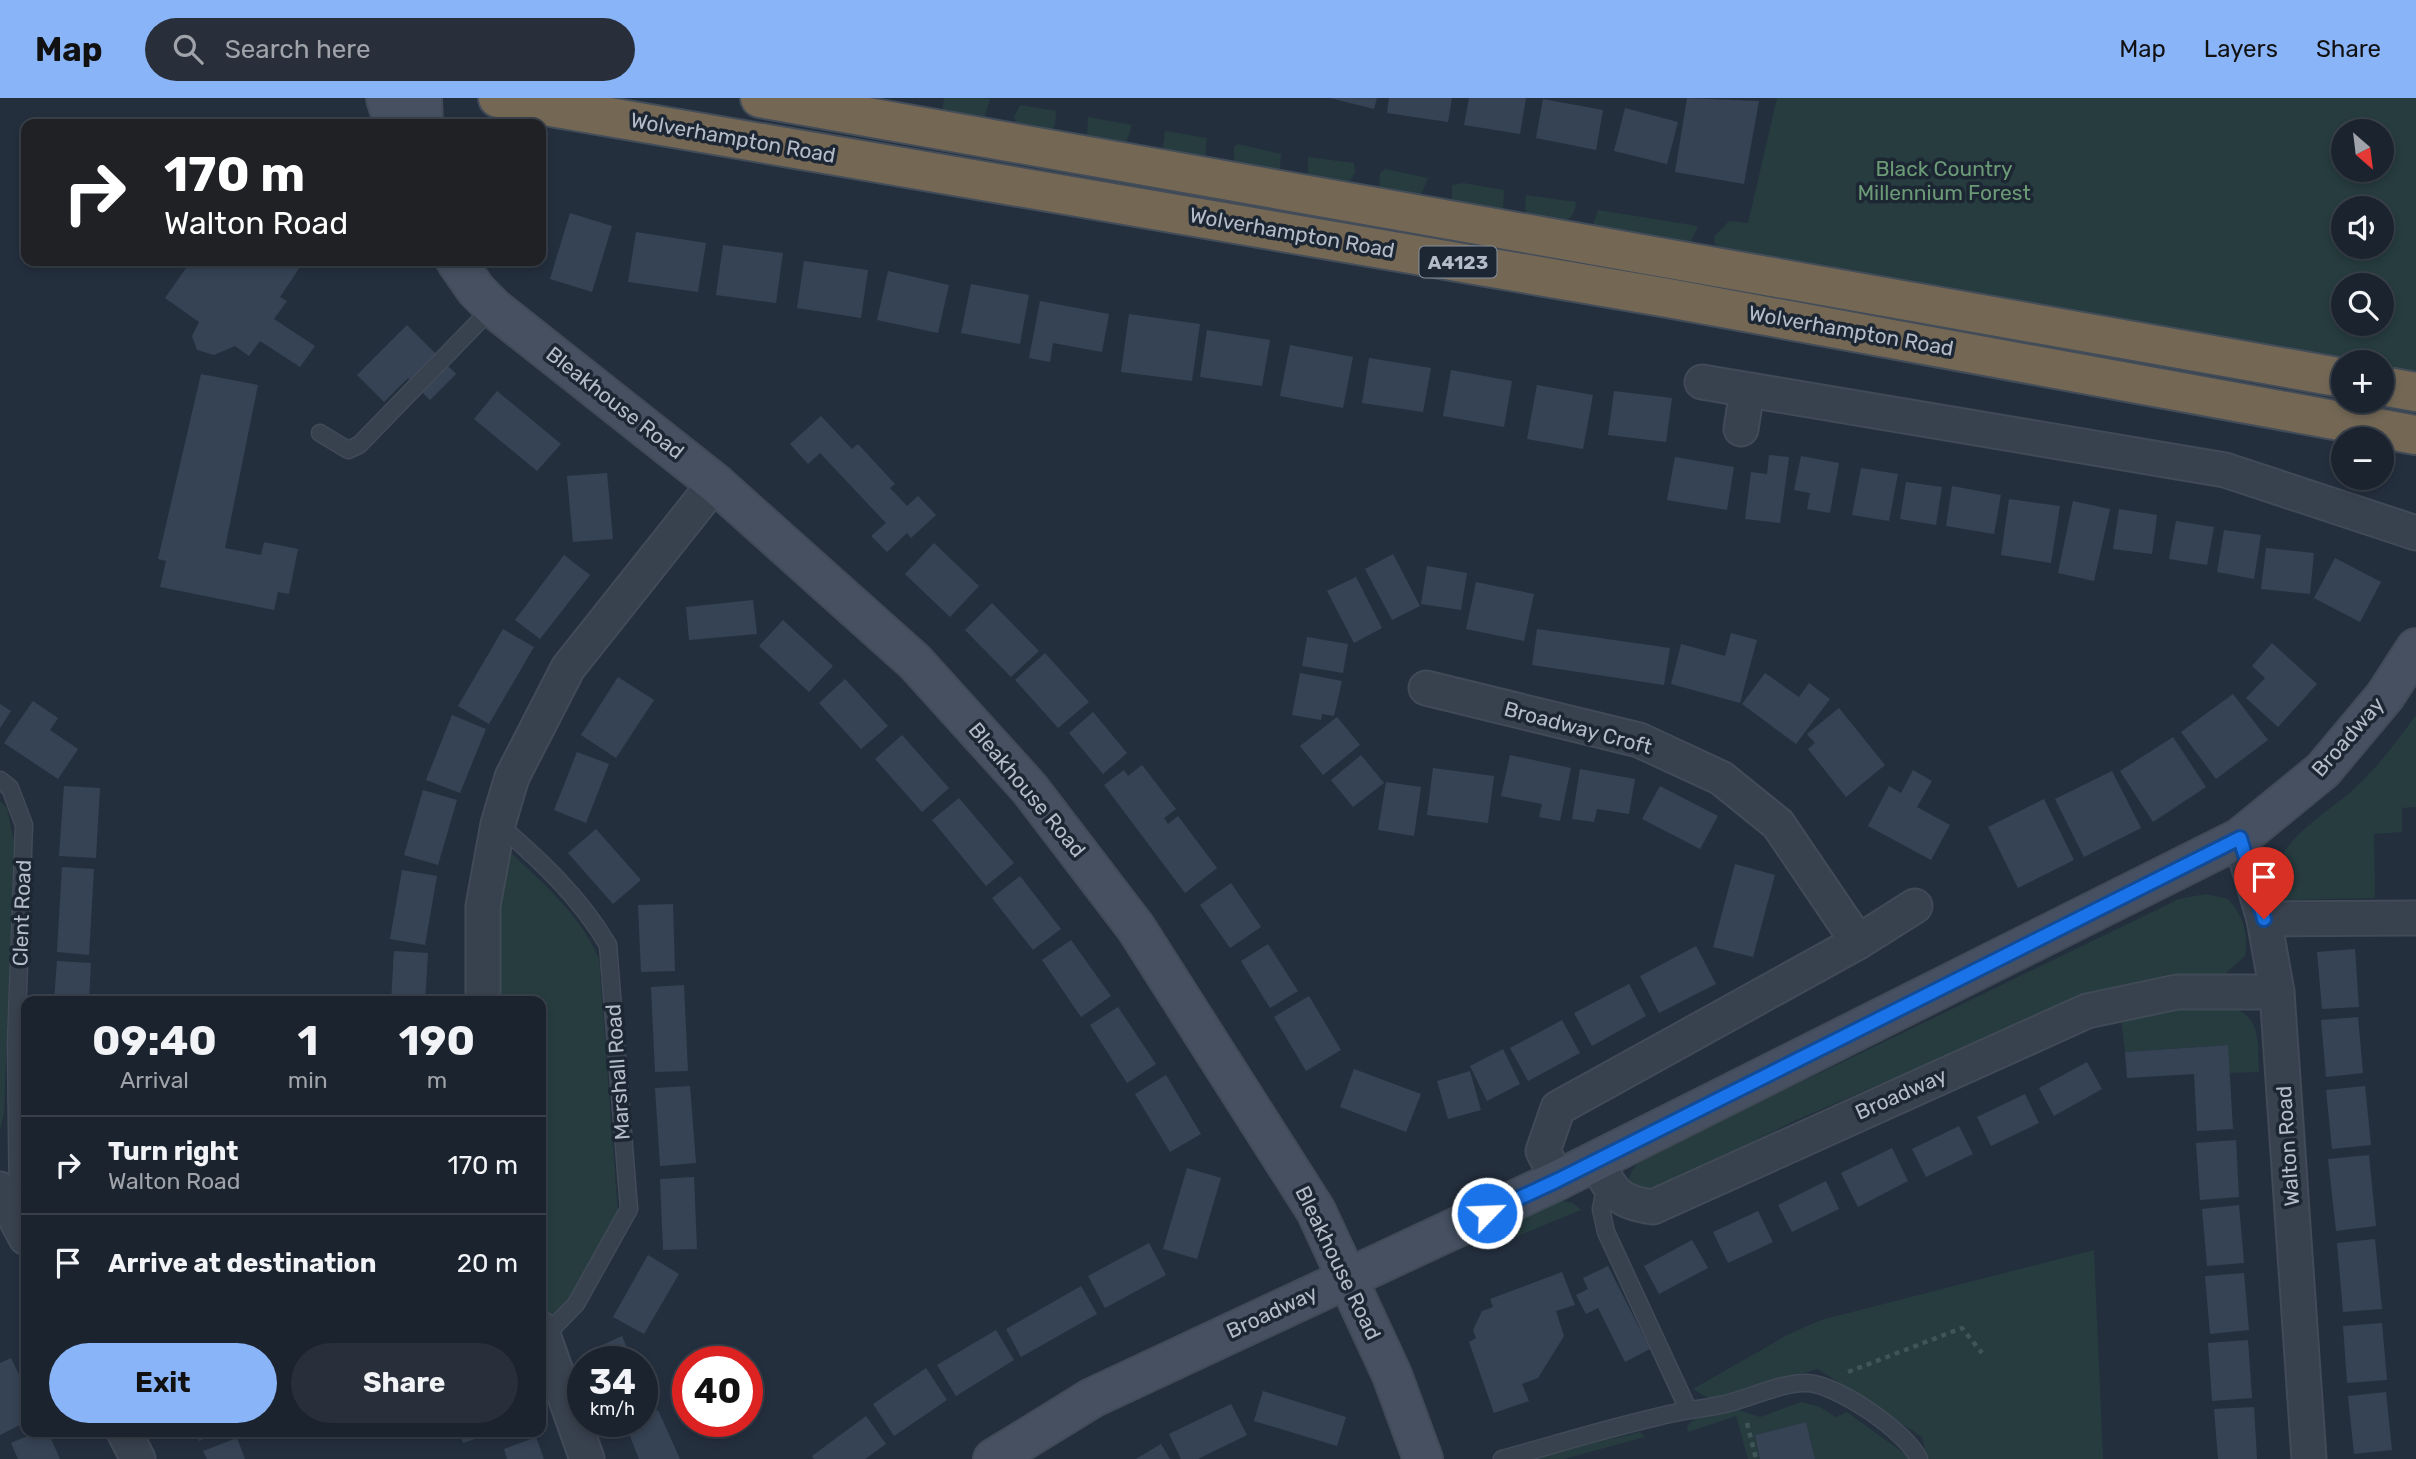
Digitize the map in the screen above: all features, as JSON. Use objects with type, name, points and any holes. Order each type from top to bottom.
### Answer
[{"type":"highway","name":"Wolverhampton Road","points":[[498,98],[1654,295],[2416,435]]},
{"type":"highway","name":"Wolverhampton Road","points":[[760,98],[2331,376]]},
{"type":"highway","points":[[2394,388],[2416,392]]},
{"type":"street","points":[[386,98],[392,119]]},
{"type":"street","points":[[422,98],[423,119]]},
{"type":"street","name":"Bleakhouse Road","points":[[459,266],[476,290],[493,307],[715,482],[915,662],[1029,788],[1086,859],[1136,928],[1316,1211],[1392,1375],[1423,1459]]},
{"type":"street","points":[[1702,382],[2225,470],[2416,533]]},
{"type":"street","points":[[1741,429],[1747,391]]},
{"type":"street","points":[[483,996],[483,906],[498,824],[512,777],[568,668],[715,482]]},
{"type":"street","name":"Broadway","points":[[993,1459],[1092,1398],[1348,1276],[1558,1180],[1600,1170],[2240,838],[2323,770],[2385,696],[2416,648]]},
{"type":"street","name":"Broadway Croft","points":[[1426,688],[1639,740],[1721,778],[1778,824],[1858,942]]},
{"type":"street","name":"Walton Road","points":[[2240,838],[2264,919],[2277,992],[2309,1459]]},
{"type":"street","points":[[1558,1180],[1543,1151],[1558,1108],[1858,942],[1915,906]]},
{"type":"street","points":[[2264,919],[2416,918]]},
{"type":"street","name":"Broadway","points":[[1600,1170],[1618,1197],[1628,1204],[1653,1208],[2087,1011],[2178,992],[2277,992]]},
{"type":"street","name":"Clent Road","points":[[0,1189],[21,1228]]},
{"type":"street","name":"Marshall Road","points":[[546,1344],[587,1459]]},
{"type":"street","points":[[127,1437],[138,1459]]},
{"type":"lane","points":[[320,433],[348,450],[359,444],[493,307]]},
{"type":"lane","name":"Clent Road","points":[[0,780],[10,788],[24,825],[16,1044],[21,1199]]},
{"type":"lane","name":"Marshall Road","points":[[498,824],[544,863],[590,915],[608,945],[629,1209],[576,1304],[546,1330]]},
{"type":"lane","points":[[1600,1170],[1601,1209],[1606,1232],[1688,1409]]},
{"type":"lane","points":[[1502,1459],[1688,1409],[1741,1400],[1790,1383],[1830,1387],[1912,1445],[1919,1459]]},
{"type":"path","points":[[1840,1375],[1962,1328],[1982,1353]]},
{"type":"path","points":[[1741,1400],[1756,1459]]},
{"type":"green space","points":[[944,98],[990,99],[983,122],[942,112]]},
{"type":"green space","name":"Black Country Millennium Forest","points":[[1777,98],[2416,98],[2416,373],[2394,369],[2394,350],[2331,350],[2331,358],[1727,252],[1715,245],[1714,237],[1729,221],[1748,223]]},
{"type":"green space","points":[[1020,105],[1056,111],[1055,125],[1051,131],[1018,127],[1014,117]]},
{"type":"green space","points":[[1088,117],[1132,125],[1125,146],[1087,139]]},
{"type":"green space","points":[[1165,131],[1207,138],[1205,159],[1162,153]]},
{"type":"green space","points":[[1238,144],[1281,154],[1280,168],[1275,174],[1234,165],[1234,147]]},
{"type":"green space","points":[[1308,157],[1354,163],[1355,172],[1348,184],[1308,178]]},
{"type":"green space","points":[[1385,169],[1428,178],[1420,197],[1379,189],[1380,173]]},
{"type":"green space","points":[[1463,183],[1504,190],[1503,210],[1452,203],[1452,185]]},
{"type":"green space","points":[[1526,195],[1576,202],[1574,211],[1570,217],[1559,222],[1529,216],[1525,209]]},
{"type":"green space","points":[[1598,210],[1698,226],[1689,246],[1591,230]]},
{"type":"green space","points":[[2416,715],[2416,807],[2402,808],[2402,832],[2374,834],[2375,898],[2285,900],[2277,878],[2284,853],[2291,843],[2366,777]]},
{"type":"green space","points":[[0,801],[7,808],[14,842],[4,1113],[0,1131]]},
{"type":"green space","points":[[511,853],[572,915],[599,959],[618,1213],[569,1303],[555,1316],[548,1312],[546,1305],[546,996],[496,996],[501,890]]},
{"type":"green space","points":[[2206,894],[2228,899],[2241,918],[2245,933],[2245,956],[2223,976],[2045,1013],[1792,1122],[1652,1192],[1628,1184],[1634,1168],[1657,1152],[2179,899]]},
{"type":"green space","points":[[2228,1006],[2239,1011],[2253,1024],[2258,1040],[2259,1072],[2229,1073],[2227,1045],[2125,1052],[2121,1019],[2169,1009]]},
{"type":"green space","points":[[1557,1200],[1573,1203],[1581,1210],[1513,1238],[1506,1223]]},
{"type":"green space","points":[[2094,1250],[2103,1459],[1927,1459],[1922,1437],[1818,1369],[1710,1399],[1693,1389],[1789,1334],[1821,1320]]},
{"type":"green space","points":[[1801,1402],[1820,1407],[1836,1417],[1847,1412],[1912,1459],[1815,1459],[1806,1422],[1755,1435],[1760,1459],[1748,1459],[1736,1416],[1688,1432],[1687,1426],[1695,1419],[1729,1407],[1760,1417]]},
{"type":"green space","points":[[1640,1432],[1645,1437],[1564,1459],[1528,1459]]},
{"type":"building","points":[[1330,98],[1377,98],[1374,109]]},
{"type":"building","points":[[1389,98],[1452,98],[1448,122],[1387,113]]},
{"type":"building","points":[[1469,98],[1526,98],[1520,134],[1464,125]]},
{"type":"building","points":[[1687,98],[1759,101],[1744,184],[1675,172]]},
{"type":"building","points":[[1543,99],[1603,110],[1596,150],[1536,138]]},
{"type":"building","points":[[1625,108],[1678,122],[1667,164],[1614,151]]},
{"type":"building","points":[[570,213],[612,226],[592,292],[550,279]]},
{"type":"building","points":[[636,232],[706,243],[698,292],[628,282]]},
{"type":"building","points":[[723,245],[783,253],[776,303],[716,295]]},
{"type":"building","points":[[804,261],[868,270],[861,318],[797,308]]},
{"type":"building","points":[[187,266],[301,266],[280,297],[287,301],[274,319],[315,346],[300,367],[260,341],[249,356],[235,346],[214,355],[197,350],[192,336],[199,322],[165,298]]},
{"type":"building","points":[[888,271],[949,285],[938,333],[877,320]]},
{"type":"building","points":[[971,284],[1029,295],[1020,344],[961,333]]},
{"type":"building","points":[[1040,301],[1109,314],[1102,352],[1053,343],[1050,362],[1029,358]]},
{"type":"building","points":[[1129,314],[1200,324],[1192,381],[1121,372]]},
{"type":"building","points":[[407,325],[456,374],[430,400],[408,378],[384,402],[357,375]]},
{"type":"building","points":[[1207,330],[1270,340],[1262,386],[1200,377]]},
{"type":"building","points":[[1290,345],[1353,357],[1343,408],[1280,396]]},
{"type":"building","points":[[1369,358],[1431,368],[1423,412],[1362,403]]},
{"type":"building","points":[[1451,370],[1512,381],[1504,427],[1443,416]]},
{"type":"building","points":[[201,374],[258,385],[225,548],[261,555],[264,542],[298,549],[289,594],[278,592],[274,610],[160,587],[166,561],[158,559]]},
{"type":"building","points":[[1537,385],[1593,395],[1583,449],[1527,439]]},
{"type":"building","points":[[497,391],[561,444],[537,471],[474,419]]},
{"type":"building","points":[[1614,391],[1672,398],[1666,442],[1608,435]]},
{"type":"building","points":[[821,416],[852,449],[858,444],[895,484],[890,488],[907,506],[918,496],[936,515],[911,538],[907,533],[887,552],[871,536],[886,523],[820,453],[808,464],[790,444]]},
{"type":"building","points":[[1769,455],[1789,457],[1780,523],[1745,519],[1751,472],[1767,474]]},
{"type":"building","points":[[1801,456],[1839,463],[1830,513],[1807,509],[1810,493],[1794,490]]},
{"type":"building","points":[[1675,457],[1734,467],[1727,510],[1667,500]]},
{"type":"building","points":[[1861,468],[1898,474],[1889,521],[1852,515]]},
{"type":"building","points":[[607,473],[613,539],[573,542],[567,476]]},
{"type":"building","points":[[1906,482],[1942,487],[1936,525],[1900,519]]},
{"type":"building","points":[[1952,486],[2001,495],[1994,534],[1946,526]]},
{"type":"building","points":[[2009,499],[2060,506],[2051,563],[2001,555]]},
{"type":"building","points":[[2073,501],[2110,509],[2094,581],[2058,573]]},
{"type":"building","points":[[2119,509],[2157,515],[2152,554],[2113,549]]},
{"type":"building","points":[[2176,521],[2214,527],[2207,565],[2169,559]]},
{"type":"building","points":[[2224,530],[2261,535],[2254,579],[2217,572]]},
{"type":"building","points":[[934,543],[979,586],[950,617],[905,574]]},
{"type":"building","points":[[2266,548],[2314,553],[2310,594],[2261,589]]},
{"type":"building","points":[[1393,554],[1420,606],[1392,620],[1365,569]]},
{"type":"building","points":[[564,555],[590,575],[540,639],[515,620]]},
{"type":"building","points":[[2335,558],[2381,582],[2360,622],[2314,598]]},
{"type":"building","points":[[1427,566],[1467,573],[1461,610],[1421,604]]},
{"type":"building","points":[[1356,577],[1382,628],[1354,643],[1327,591]]},
{"type":"building","points":[[1476,582],[1534,594],[1524,641],[1466,629]]},
{"type":"building","points":[[753,600],[757,634],[689,640],[686,607]]},
{"type":"building","points":[[992,603],[1039,651],[1011,677],[965,630]]},
{"type":"building","points":[[783,620],[833,666],[809,692],[759,646]]},
{"type":"building","points":[[503,629],[534,647],[489,724],[458,706]]},
{"type":"building","points":[[1537,629],[1670,648],[1664,685],[1532,665]]},
{"type":"building","points":[[1731,633],[1757,640],[1740,703],[1671,684],[1681,644],[1725,656]]},
{"type":"building","points":[[1307,637],[1348,644],[1343,673],[1302,666]]},
{"type":"building","points":[[2272,643],[2317,684],[2278,727],[2246,698],[2265,678],[2252,666]]},
{"type":"building","points":[[1045,653],[1089,702],[1058,728],[1015,680]]},
{"type":"building","points":[[1300,673],[1342,681],[1334,716],[1322,714],[1321,720],[1292,715]]},
{"type":"building","points":[[1765,673],[1799,697],[1809,683],[1830,699],[1796,744],[1742,704]]},
{"type":"building","points":[[618,677],[654,700],[616,758],[581,735]]},
{"type":"building","points":[[845,679],[888,726],[861,749],[819,703]]},
{"type":"building","points":[[2233,694],[2268,740],[2216,779],[2181,732]]},
{"type":"building","points":[[33,701],[58,718],[50,730],[78,749],[58,779],[4,743]]},
{"type":"building","points":[[0,704],[11,711],[0,728]]},
{"type":"building","points":[[1839,708],[1885,765],[1846,797],[1808,749],[1815,743],[1807,734]]},
{"type":"building","points":[[1093,712],[1127,753],[1103,774],[1069,733]]},
{"type":"building","points":[[452,715],[486,729],[460,793],[426,780]]},
{"type":"building","points":[[1337,717],[1360,745],[1323,775],[1300,746]]},
{"type":"building","points":[[902,735],[949,788],[922,812],[875,759]]},
{"type":"building","points":[[2173,737],[2206,787],[2153,822],[2120,771]]},
{"type":"building","points":[[577,752],[609,764],[586,823],[554,810]]},
{"type":"building","points":[[1361,755],[1384,783],[1353,807],[1331,780]]},
{"type":"building","points":[[1510,755],[1571,768],[1560,821],[1539,817],[1542,804],[1501,796]]},
{"type":"building","points":[[1142,765],[1176,809],[1164,818],[1168,824],[1178,816],[1217,868],[1185,893],[1104,785],[1124,770],[1128,776]]},
{"type":"building","points":[[1433,768],[1494,776],[1488,823],[1427,815]]},
{"type":"building","points":[[1580,769],[1635,779],[1629,814],[1597,809],[1594,822],[1572,819]]},
{"type":"building","points":[[1913,770],[1932,781],[1917,807],[1950,825],[1931,860],[1868,826],[1889,786],[1901,793]]},
{"type":"building","points":[[2112,771],[2141,828],[2084,857],[2055,799]]},
{"type":"building","points":[[1386,782],[1421,787],[1414,836],[1378,830]]},
{"type":"building","points":[[64,786],[100,788],[96,858],[59,856]]},
{"type":"building","points":[[1660,786],[1718,816],[1700,849],[1642,819]]},
{"type":"building","points":[[423,790],[457,800],[438,865],[404,855]]},
{"type":"building","points":[[959,798],[1014,863],[986,886],[932,820]]},
{"type":"building","points":[[2044,799],[2074,860],[2018,888],[1988,827]]},
{"type":"building","points":[[596,829],[641,880],[613,904],[568,853]]},
{"type":"building","points":[[1735,864],[1775,875],[1753,957],[1713,947]]},
{"type":"building","points":[[62,867],[94,869],[89,955],[57,952]]},
{"type":"building","points":[[402,870],[437,876],[425,945],[390,939]]},
{"type":"building","points":[[1020,876],[1061,929],[1033,950],[992,898]]},
{"type":"building","points":[[1231,883],[1261,927],[1230,948],[1200,905]]},
{"type":"building","points":[[673,904],[675,971],[641,972],[638,905]]},
{"type":"building","points":[[1071,940],[1111,996],[1081,1017],[1042,960]]},
{"type":"building","points":[[1268,944],[1298,991],[1270,1008],[1241,961]]},
{"type":"building","points":[[1696,946],[1716,984],[1659,1013],[1640,976]]},
{"type":"building","points":[[2355,949],[2359,1007],[2322,1009],[2317,952]]},
{"type":"building","points":[[394,951],[428,953],[425,996],[391,996]]},
{"type":"building","points":[[57,961],[91,963],[89,996],[54,996]]},
{"type":"building","points":[[1629,984],[1646,1016],[1592,1046],[1574,1013]]},
{"type":"building","points":[[684,985],[688,1071],[655,1072],[651,987]]},
{"type":"building","points":[[1309,996],[1341,1050],[1306,1071],[1274,1017]]},
{"type":"building","points":[[1118,1007],[1156,1064],[1127,1083],[1090,1025]]},
{"type":"building","points":[[2358,1017],[2363,1073],[2326,1077],[2321,1020]]},
{"type":"building","points":[[1562,1020],[1580,1053],[1528,1081],[1510,1048]]},
{"type":"building","points":[[2228,1045],[2233,1129],[2197,1131],[2194,1074],[2127,1078],[2125,1052]]},
{"type":"building","points":[[1503,1049],[1520,1084],[1487,1101],[1470,1066]]},
{"type":"building","points":[[2087,1062],[2102,1089],[2054,1116],[2039,1088]]},
{"type":"building","points":[[1354,1069],[1421,1094],[1406,1132],[1340,1107]]},
{"type":"building","points":[[1470,1071],[1481,1110],[1448,1119],[1437,1081]]},
{"type":"building","points":[[1166,1075],[1201,1134],[1170,1152],[1135,1094]]},
{"type":"building","points":[[690,1086],[696,1163],[660,1166],[655,1088]]},
{"type":"building","points":[[2365,1086],[2371,1145],[2332,1149],[2326,1090]]},
{"type":"building","points":[[2025,1094],[2039,1123],[1991,1146],[1977,1117]]},
{"type":"building","points":[[1959,1126],[1973,1154],[1926,1177],[1912,1149]]},
{"type":"building","points":[[2236,1140],[2239,1197],[2200,1200],[2196,1143]]},
{"type":"building","points":[[1892,1148],[1908,1181],[1858,1207],[1841,1173]]},
{"type":"building","points":[[2369,1155],[2376,1226],[2336,1231],[2328,1159]]},
{"type":"building","points":[[1187,1168],[1221,1178],[1197,1259],[1163,1249]]},
{"type":"building","points":[[694,1177],[697,1249],[663,1250],[660,1179]]},
{"type":"building","points":[[1826,1181],[1839,1209],[1792,1232],[1778,1205]]},
{"type":"building","points":[[2239,1205],[2244,1263],[2207,1266],[2202,1209]]},
{"type":"building","points":[[1758,1211],[1773,1242],[1728,1263],[1713,1232]]},
{"type":"building","points":[[2375,1239],[2382,1309],[2343,1312],[2337,1243]]},
{"type":"building","points":[[1692,1240],[1708,1268],[1659,1294],[1644,1266]]},
{"type":"building","points":[[1149,1243],[1166,1275],[1105,1308],[1088,1276]]},
{"type":"building","points":[[648,1255],[679,1274],[644,1334],[613,1317]]},
{"type":"building","points":[[1608,1266],[1650,1349],[1625,1362],[1598,1308],[1586,1314],[1576,1295],[1588,1289],[1583,1278]]},
{"type":"building","points":[[1562,1272],[1575,1305],[1556,1311],[1564,1336],[1538,1378],[1522,1384],[1529,1401],[1494,1413],[1469,1342],[1476,1338],[1473,1330],[1482,1311],[1493,1307],[1490,1299]]},
{"type":"building","points":[[2244,1273],[2249,1330],[2210,1334],[2205,1276]]},
{"type":"building","points":[[1081,1286],[1097,1314],[1021,1357],[1006,1329]]},
{"type":"building","points":[[2382,1323],[2387,1380],[2347,1383],[2343,1326]]},
{"type":"building","points":[[996,1330],[1014,1360],[956,1396],[937,1365]]},
{"type":"building","points":[[622,1336],[626,1346],[600,1346]]},
{"type":"building","points":[[2248,1340],[2252,1398],[2212,1401],[2208,1343]]},
{"type":"building","points":[[11,1358],[21,1379],[21,1424],[0,1435],[0,1363]]},
{"type":"building","points":[[926,1368],[947,1400],[894,1436],[873,1404]]},
{"type":"building","points":[[1263,1391],[1346,1417],[1337,1446],[1254,1421]]},
{"type":"building","points":[[2386,1392],[2392,1450],[2354,1454],[2348,1396]]},
{"type":"building","points":[[1231,1404],[1247,1435],[1198,1459],[1181,1459],[1169,1434]]},
{"type":"building","points":[[2254,1407],[2257,1459],[2218,1459],[2214,1409]]},
{"type":"building","points":[[658,1410],[680,1459],[639,1459],[630,1437],[658,1437]]},
{"type":"building","points":[[866,1416],[886,1444],[865,1459],[814,1459],[812,1456]]},
{"type":"building","points":[[1806,1422],[1815,1459],[1760,1459],[1755,1435]]},
{"type":"building","points":[[25,1437],[50,1437],[60,1459],[18,1459],[11,1443]]},
{"type":"building","points":[[461,1437],[481,1437],[463,1443]]},
{"type":"building","points":[[536,1437],[544,1459],[507,1459],[504,1449]]},
{"type":"building","points":[[237,1438],[245,1459],[207,1459],[203,1451]]},
{"type":"building","points":[[1161,1444],[1170,1459],[1136,1459]]},
{"type":"route","points":[[1487,1213],[1558,1180],[2240,838],[2264,919]]}]
